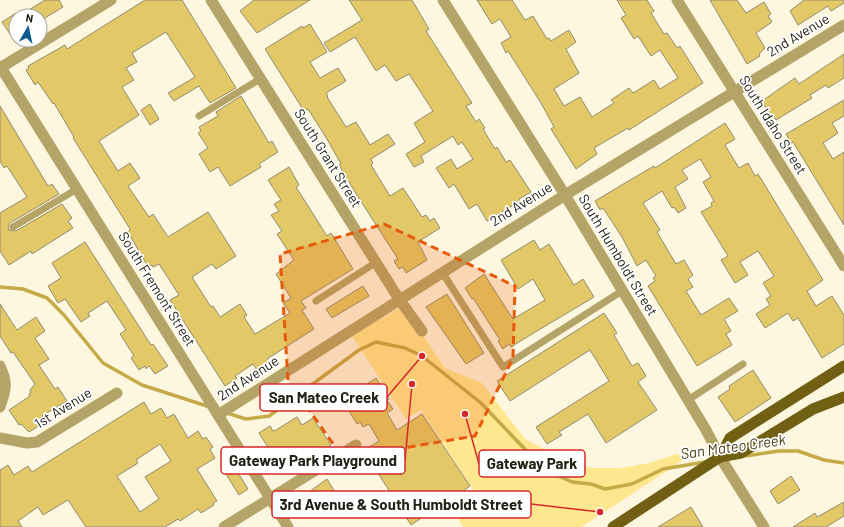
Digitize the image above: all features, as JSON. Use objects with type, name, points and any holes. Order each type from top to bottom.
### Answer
[{"type":"main road","points":[[720,458],[730,438],[844,366]]},
{"type":"main road","points":[[613,527],[720,458],[741,453],[813,409],[844,397]]},
{"type":"street","points":[[0,67],[110,0]]},
{"type":"street","name":"South Grant Street","points":[[211,0],[375,263],[398,299],[422,331]]},
{"type":"street","name":"South Humboldt Street","points":[[443,0],[565,195],[688,400],[720,458],[764,527]]},
{"type":"street","name":"South Idaho Street","points":[[677,0],[844,266]]},
{"type":"street","name":"2nd Avenue","points":[[218,415],[398,299],[844,25]]},
{"type":"street","name":"South Fremont Street","points":[[0,67],[288,527]]},
{"type":"street","points":[[0,366],[6,378],[6,388],[0,407]]},
{"type":"street","name":"1st Avenue","points":[[0,438],[27,443],[37,442],[117,393]]},
{"type":"street","points":[[224,527],[269,498],[338,462],[356,445]]},
{"type":"lane","points":[[199,116],[260,79]]},
{"type":"lane","points":[[13,227],[77,189]]},
{"type":"lane","points":[[316,301],[375,263]]},
{"type":"lane","points":[[442,272],[503,367],[622,291]]},
{"type":"lane","points":[[688,400],[743,364]]},
{"type":"highlighted area","points":[[384,224],[515,286],[513,358],[475,436],[343,458],[288,380],[280,254]]},
{"type":"shaded area","points":[[403,306],[445,368],[482,383],[525,439],[573,464],[593,468],[621,468],[649,463],[677,454],[686,458],[582,527],[463,527],[453,509],[476,494],[421,410],[406,419],[352,336]]},
{"type":"building","points":[[45,0],[59,0],[63,7],[48,16],[48,8],[32,8]]},
{"type":"building","points":[[145,0],[182,0],[236,88],[210,103],[199,86],[174,101],[168,93],[195,77],[166,32],[132,53],[137,62],[126,68],[134,80],[122,87],[139,115],[99,141],[118,171],[130,163],[140,178],[128,186],[149,217],[153,214],[168,237],[208,212],[236,256],[216,269],[212,264],[192,277],[211,307],[213,306],[220,317],[240,304],[247,315],[244,317],[255,334],[290,313],[283,303],[291,298],[276,274],[294,260],[277,234],[282,231],[271,215],[279,211],[274,204],[281,200],[268,180],[289,167],[299,185],[296,187],[327,236],[331,233],[353,269],[301,301],[306,308],[302,310],[314,329],[267,359],[270,362],[257,370],[253,364],[235,376],[237,378],[225,386],[170,300],[179,295],[159,264],[153,267],[152,265],[148,267],[128,232],[130,229],[73,138],[74,137],[54,103],[53,104],[38,82],[35,85],[26,70],[29,68],[28,66],[65,45],[67,49]]},
{"type":"building","points":[[254,0],[310,0],[257,33],[240,11]]},
{"type":"building","points":[[349,0],[412,0],[429,29],[426,31],[472,103],[466,106],[476,122],[479,119],[495,149],[497,147],[506,162],[510,160],[531,192],[519,199],[520,201],[487,221],[477,204],[469,209],[454,184],[449,188],[436,168],[451,159],[457,169],[473,159],[462,142],[458,145],[453,136],[421,156],[424,162],[414,167],[406,154],[425,142],[414,123],[433,111],[409,74],[396,81],[385,65],[376,71],[355,37],[330,52],[324,43],[362,20]]},
{"type":"building","points":[[477,0],[512,0],[525,20],[533,16],[547,39],[549,38],[551,41],[569,30],[576,42],[566,49],[579,73],[554,89],[564,106],[580,97],[592,117],[614,103],[611,100],[629,88],[633,93],[654,80],[660,89],[678,78],[660,50],[651,56],[638,36],[634,39],[621,18],[626,15],[617,0],[647,0],[654,11],[651,13],[664,34],[667,33],[677,48],[680,46],[703,83],[629,130],[628,128],[594,148],[597,154],[576,169],[551,129],[554,127],[541,103],[508,51],[506,53],[501,43],[511,37],[500,19],[492,24]]},
{"type":"building","points":[[710,0],[737,0],[746,13],[764,2],[771,14],[768,16],[772,22],[756,33],[765,48],[759,54],[760,56],[747,64]]},
{"type":"building","points":[[804,0],[844,0],[844,3],[831,11],[828,6],[798,25],[790,11]]},
{"type":"building","points":[[8,18],[8,31],[2,22]]},
{"type":"building","points":[[310,24],[327,52],[310,62],[320,78],[338,68],[346,81],[326,93],[346,127],[356,122],[370,145],[388,134],[395,144],[371,159],[373,163],[371,165],[390,196],[403,188],[422,217],[426,215],[430,221],[434,218],[440,228],[418,242],[427,260],[406,273],[403,267],[399,269],[394,261],[398,259],[339,165],[341,164],[327,139],[308,109],[304,111],[265,49],[302,26],[303,28]]},
{"type":"building","points":[[844,54],[844,78],[828,88],[826,85],[810,95],[812,98],[776,120],[774,117],[772,118],[762,101],[795,78],[799,84]]},
{"type":"building","points":[[241,96],[269,143],[272,141],[278,152],[259,164],[261,167],[230,186],[218,167],[210,172],[199,154],[208,148],[198,133],[201,131],[199,127],[218,116],[216,112]]},
{"type":"building","points":[[844,100],[844,116],[832,123],[838,133],[823,143],[833,159],[844,152],[844,225],[793,142],[791,143],[786,134]]},
{"type":"building","points":[[150,104],[159,119],[150,125],[141,110]]},
{"type":"building","points":[[0,106],[48,186],[52,184],[59,194],[10,223],[8,227],[9,230],[16,231],[62,204],[72,218],[68,221],[73,228],[32,254],[31,251],[9,265],[0,251],[0,213],[27,197],[7,166],[4,168],[0,161]]},
{"type":"building","points":[[725,123],[735,139],[725,145],[739,168],[748,163],[755,176],[758,174],[823,280],[807,291],[816,306],[832,296],[844,315],[844,344],[822,358],[798,318],[793,321],[788,313],[765,328],[756,314],[770,305],[766,299],[771,296],[763,283],[774,276],[758,251],[740,262],[748,275],[735,283],[721,260],[728,256],[701,212],[712,206],[711,203],[714,201],[703,182],[711,177],[700,159],[682,170],[688,179],[675,187],[686,208],[678,213],[674,207],[672,208],[662,191],[643,203],[660,230],[657,232],[676,264],[684,260],[693,275],[688,279],[693,287],[686,291],[701,315],[729,298],[738,311],[724,319],[731,331],[726,334],[732,345],[697,366],[648,286],[655,281],[653,278],[656,276],[646,260],[637,266],[622,237],[603,208],[600,210],[595,201],[654,166],[655,168]]},
{"type":"building","points":[[534,240],[540,250],[549,244],[574,285],[583,279],[594,297],[511,347],[509,344],[503,349],[498,341],[500,340],[465,288],[484,274],[513,319],[545,300],[533,279],[518,289],[501,260]]},
{"type":"building","points":[[85,242],[151,345],[153,344],[168,366],[155,374],[149,366],[146,369],[145,366],[139,370],[131,358],[134,356],[120,334],[126,330],[107,301],[88,313],[90,316],[81,322],[65,299],[58,303],[48,286],[61,278],[52,263]]},
{"type":"building","points":[[363,286],[369,296],[332,318],[326,309]]},
{"type":"building","points":[[447,294],[484,353],[466,364],[426,307]]},
{"type":"building","points":[[0,304],[17,330],[36,317],[45,331],[35,338],[49,359],[39,365],[55,389],[58,387],[67,401],[42,416],[46,421],[29,432],[21,424],[19,425],[9,410],[30,396],[30,390],[35,384],[0,336]]},
{"type":"building","points":[[604,313],[617,333],[614,335],[632,366],[638,363],[646,376],[638,382],[657,410],[606,443],[588,414],[559,432],[562,435],[547,444],[536,427],[609,381],[590,350],[510,401],[497,381]]},
{"type":"building","points":[[753,370],[771,398],[735,422],[718,397],[730,389],[729,386]]},
{"type":"building","points":[[376,378],[389,399],[387,400],[393,409],[387,413],[397,430],[422,414],[470,486],[448,502],[444,504],[442,502],[424,513],[426,515],[411,525],[376,470],[374,471],[364,456],[368,453],[366,449],[379,441],[369,424],[363,427],[360,422],[357,424],[342,400]]},
{"type":"building","points":[[144,402],[151,414],[161,408],[167,418],[174,414],[188,438],[198,431],[203,439],[206,437],[213,447],[210,449],[215,458],[197,469],[217,501],[213,503],[214,505],[201,513],[198,509],[180,521],[178,519],[165,527],[86,527],[68,500],[43,515],[38,507],[18,521],[22,527],[0,527],[0,470],[8,465],[14,475],[28,466],[32,472]],"holes":[[[160,444],[171,461],[145,477],[159,499],[140,512],[117,476],[138,463],[136,460]]]},
{"type":"building","points":[[297,417],[302,425],[313,418],[331,445],[310,458],[307,454],[291,464],[293,467],[284,473],[259,433],[270,426],[273,431],[276,430]]},
{"type":"building","points":[[230,460],[248,489],[239,495],[221,466]]},
{"type":"building","points":[[791,476],[800,490],[778,504],[770,491]]},
{"type":"building","points":[[327,479],[335,492],[310,509],[302,497]]},
{"type":"building","points":[[844,502],[844,516],[826,527],[793,527],[815,513],[817,517]]},
{"type":"building","points":[[691,507],[703,527],[658,527]]},
{"type":"waterway","name":"San Mateo Creek","points":[[0,287],[23,289],[47,298],[64,315],[103,363],[142,385],[210,407]]},
{"type":"waterway","name":"San Mateo Creek","points":[[227,413],[246,419],[269,416],[359,350],[376,342],[405,348],[422,356],[481,403],[539,464],[554,474],[572,482],[591,484],[605,489],[632,484],[663,469],[705,462]]},
{"type":"waterway","name":"San Mateo Creek","points":[[745,456],[779,451],[798,451],[824,460],[844,463]]},
{"type":"place","name":"San Mateo Creek","points":[[422,356]]},
{"type":"place","name":"Gateway Park Playground","points":[[412,384]]},
{"type":"place","name":"Gateway Park","points":[[465,414]]},
{"type":"place","name":"3rd Avenue & South Humboldt Street","points":[[600,512]]}]
